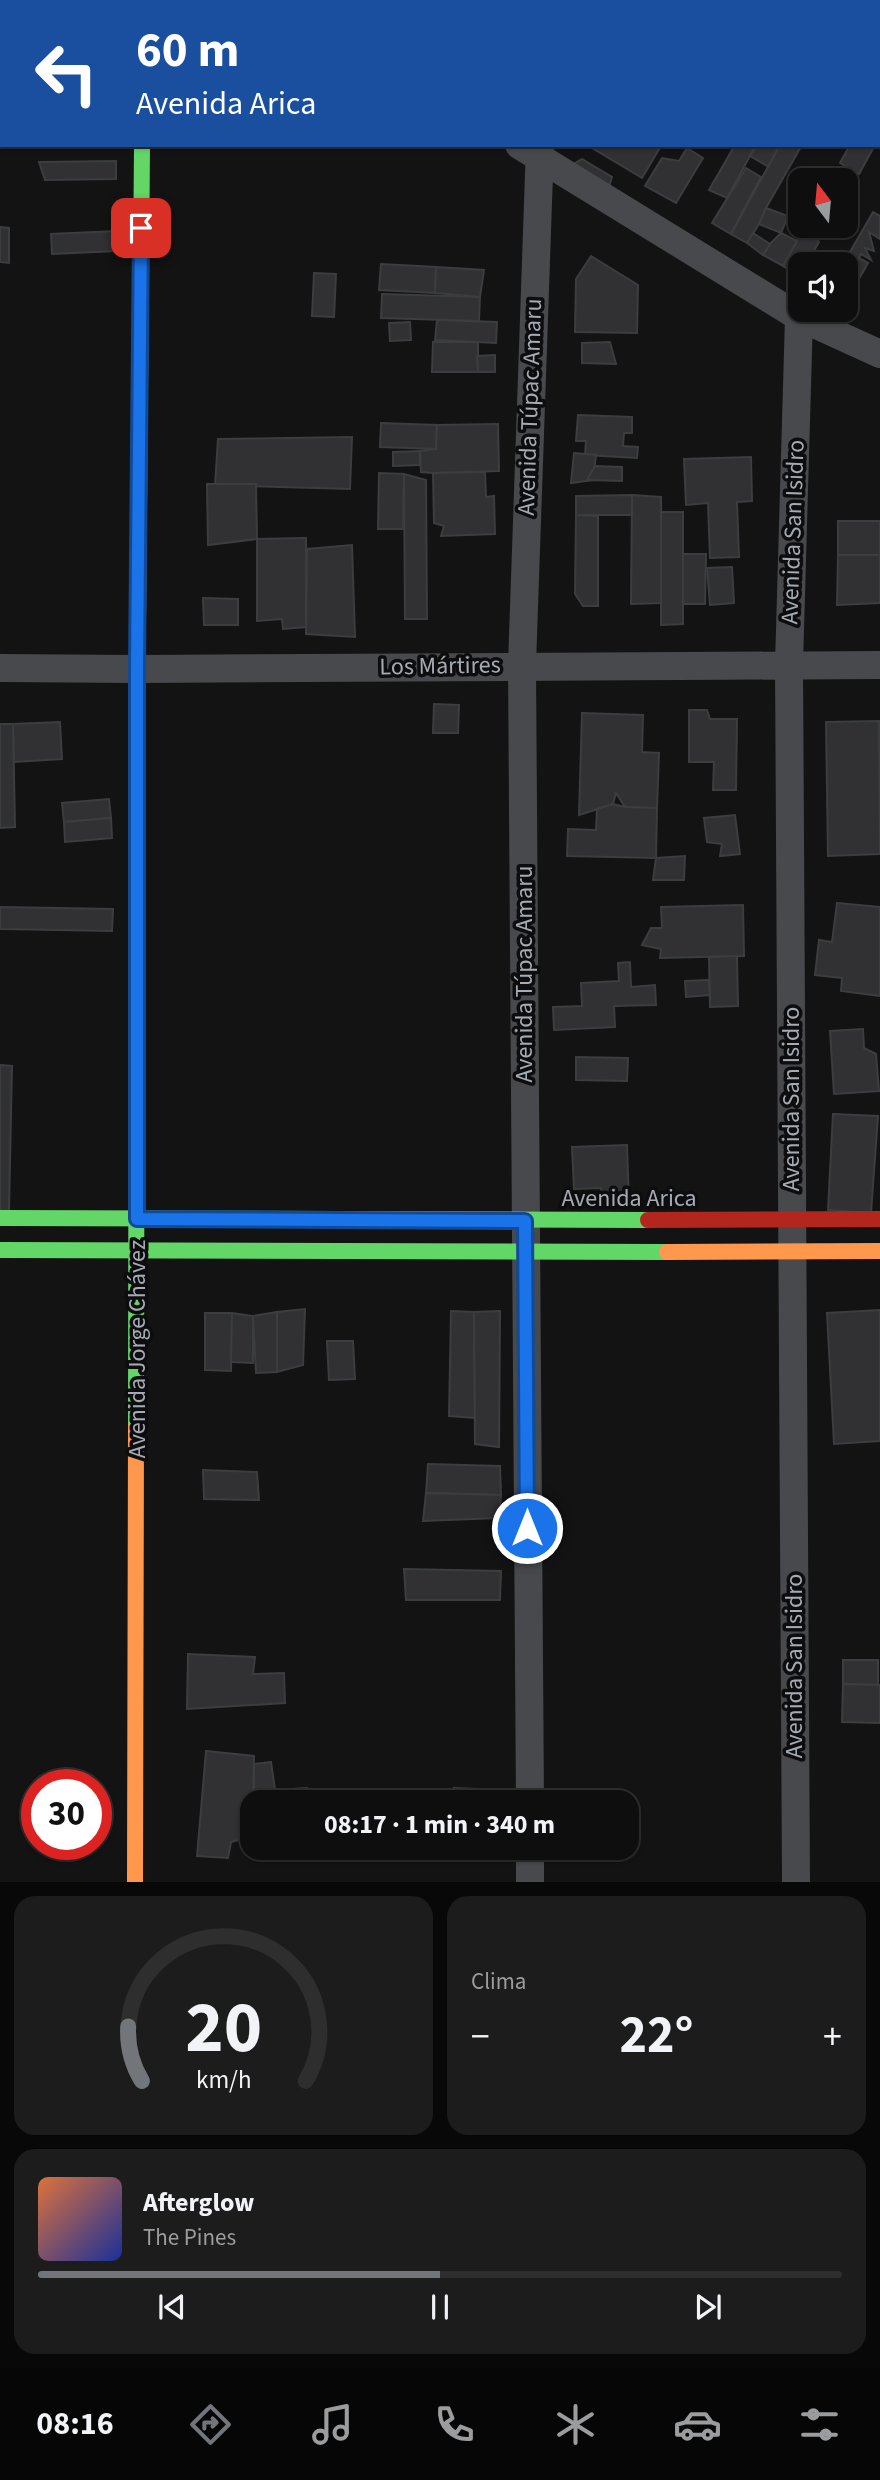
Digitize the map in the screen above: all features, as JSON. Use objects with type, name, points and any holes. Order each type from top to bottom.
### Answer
[{"type":"street","name":"Avenida Jorge Chávez","points":[[135,1881],[137,669],[142,147]]},
{"type":"street","points":[[533,149],[788,310]]},
{"type":"street","name":"Avenida Túpac Amaru","points":[[530,1790],[522,665],[533,149]]},
{"type":"street","name":"Avenida San Isidro","points":[[796,1881],[789,664],[799,322]]},
{"type":"street","points":[[810,322],[880,354]]},
{"type":"street","name":"Los Mártires","points":[[0,668],[880,665]]},
{"type":"street","name":"Avenida Arica","points":[[0,1218],[525,1221],[880,1219]]},
{"type":"street","points":[[0,1250],[525,1253],[880,1251]]},
{"type":"street","points":[[530,1860],[530,1881]]},
{"type":"building","points":[[590,147],[660,147],[642,178]]},
{"type":"building","points":[[734,147],[755,147],[727,198],[709,190]]},
{"type":"building","points":[[756,147],[779,147],[769,167],[750,156]]},
{"type":"building","points":[[779,147],[801,147],[759,224],[747,243],[731,234]]},
{"type":"building","points":[[849,147],[874,147],[859,174],[858,168],[849,168],[840,163]]},
{"type":"building","points":[[687,148],[703,158],[676,203],[645,186],[662,158],[679,161]]},
{"type":"building","points":[[582,159],[612,177],[607,193],[567,168]]},
{"type":"building","points":[[116,161],[116,179],[45,180],[39,162]]},
{"type":"building","points":[[746,168],[761,177],[731,234],[712,223]]},
{"type":"building","points":[[766,208],[788,216],[781,233],[759,224]]},
{"type":"building","points":[[873,212],[880,216],[880,239],[869,232],[874,251],[865,248],[871,260],[861,254],[859,258],[868,263],[858,281],[858,252],[850,252]]},
{"type":"building","points":[[0,227],[9,228],[9,263],[0,262]]},
{"type":"building","points":[[116,231],[117,251],[52,254],[51,234]]},
{"type":"building","points":[[753,233],[770,244],[763,255],[747,243]]},
{"type":"building","points":[[781,233],[797,241],[791,252],[788,252],[783,266],[763,255]]},
{"type":"building","points":[[798,238],[816,238],[819,242],[813,252],[791,252]]},
{"type":"building","points":[[591,256],[638,285],[637,333],[575,332],[576,279]]},
{"type":"building","points":[[381,264],[436,267],[435,293],[379,290]]},
{"type":"building","points":[[436,267],[484,270],[480,297],[435,293]]},
{"type":"building","points":[[314,273],[336,274],[334,317],[312,316]]},
{"type":"building","points":[[382,294],[480,297],[479,321],[381,318]]},
{"type":"building","points":[[437,320],[497,322],[496,343],[435,340]]},
{"type":"building","points":[[410,322],[411,340],[390,341],[389,323]]},
{"type":"building","points":[[433,342],[478,342],[478,372],[432,372]]},
{"type":"building","points":[[610,342],[616,364],[582,363],[582,343]]},
{"type":"building","points":[[495,355],[495,372],[478,372],[477,356]]},
{"type":"building","points":[[578,415],[632,417],[632,433],[624,433],[623,446],[638,447],[637,458],[585,455],[586,441],[576,441]]},
{"type":"building","points":[[381,423],[437,425],[436,449],[380,447]]},
{"type":"building","points":[[498,424],[499,471],[421,472],[420,451],[436,449],[437,425]]},
{"type":"building","points":[[352,437],[350,489],[215,485],[218,439]]},
{"type":"building","points":[[420,451],[420,465],[393,466],[393,452]]},
{"type":"building","points":[[574,453],[596,455],[593,480],[571,483]]},
{"type":"building","points":[[751,457],[752,501],[737,502],[739,557],[710,558],[708,503],[686,505],[684,459]]},
{"type":"building","points":[[595,466],[622,467],[622,481],[587,480]]},
{"type":"building","points":[[485,472],[486,497],[494,496],[495,534],[441,536],[444,526],[434,523],[433,473]]},
{"type":"building","points":[[379,473],[404,474],[403,529],[378,529]]},
{"type":"building","points":[[404,474],[426,480],[427,619],[405,619]]},
{"type":"building","points":[[207,484],[256,484],[257,539],[208,545]]},
{"type":"building","points":[[632,495],[661,497],[662,603],[631,604]]},
{"type":"building","points":[[632,495],[632,515],[576,515],[576,496]]},
{"type":"building","points":[[661,512],[683,512],[683,624],[661,625]]},
{"type":"building","points":[[576,515],[598,516],[598,606],[583,606],[575,594]]},
{"type":"building","points":[[838,521],[880,521],[880,555],[838,555]]},
{"type":"building","points":[[306,538],[306,627],[283,629],[282,619],[257,621],[257,539]]},
{"type":"building","points":[[352,545],[355,637],[306,634],[307,549]]},
{"type":"building","points":[[683,554],[706,554],[705,604],[683,604]]},
{"type":"building","points":[[838,555],[880,555],[880,603],[837,605]]},
{"type":"building","points":[[732,567],[734,603],[710,605],[707,568]]},
{"type":"building","points":[[203,598],[238,599],[238,625],[204,625]]},
{"type":"building","points":[[434,704],[459,705],[458,733],[433,733]]},
{"type":"building","points":[[689,710],[707,710],[710,719],[737,719],[736,790],[713,790],[714,762],[689,762]]},
{"type":"building","points":[[582,713],[643,715],[642,752],[659,753],[657,808],[625,807],[616,793],[613,804],[579,815]]},
{"type":"building","points":[[879,721],[880,854],[828,856],[826,722]]},
{"type":"building","points":[[60,722],[62,759],[14,762],[13,724]]},
{"type":"building","points":[[0,724],[13,724],[15,827],[0,828]]},
{"type":"building","points":[[109,799],[111,818],[64,822],[62,803]]},
{"type":"building","points":[[613,804],[657,808],[656,858],[567,856],[568,829],[596,830],[597,809]]},
{"type":"building","points":[[735,815],[740,854],[720,856],[722,844],[707,842],[704,818]]},
{"type":"building","points":[[111,818],[112,838],[65,842],[64,822]]},
{"type":"building","points":[[685,856],[684,880],[653,880],[656,858]]},
{"type":"building","points":[[837,903],[880,907],[880,996],[841,991],[842,978],[815,975],[819,940],[832,942]]},
{"type":"building","points":[[743,905],[744,956],[660,958],[661,949],[642,945],[651,928],[662,928],[661,907]]},
{"type":"building","points":[[0,907],[113,909],[112,931],[0,929]]},
{"type":"building","points":[[737,956],[738,1006],[710,1007],[709,957]]},
{"type":"building","points":[[630,962],[631,987],[655,985],[656,1005],[614,1006],[615,1027],[554,1030],[553,1007],[582,1006],[581,983],[619,981],[618,963]]},
{"type":"building","points":[[709,980],[710,995],[686,997],[685,981]]},
{"type":"building","points":[[863,1029],[864,1048],[876,1054],[879,1091],[834,1094],[830,1031]]},
{"type":"building","points":[[576,1057],[628,1058],[627,1081],[576,1080]]},
{"type":"building","points":[[0,1065],[12,1066],[9,1211],[0,1211]]},
{"type":"building","points":[[833,1114],[878,1116],[871,1213],[828,1210]]},
{"type":"building","points":[[627,1145],[629,1203],[602,1204],[601,1188],[574,1189],[572,1147]]},
{"type":"building","points":[[305,1309],[303,1365],[277,1372],[277,1312]]},
{"type":"building","points":[[880,1310],[880,1441],[834,1444],[827,1313]]},
{"type":"building","points":[[451,1311],[474,1312],[475,1418],[449,1416]]},
{"type":"building","points":[[500,1311],[499,1447],[475,1444],[474,1312]]},
{"type":"building","points":[[277,1312],[277,1372],[256,1373],[253,1316]]},
{"type":"building","points":[[205,1313],[232,1313],[231,1371],[205,1370]]},
{"type":"building","points":[[232,1313],[253,1316],[253,1363],[231,1362]]},
{"type":"building","points":[[327,1341],[353,1341],[355,1379],[329,1380]]},
{"type":"building","points":[[428,1464],[500,1466],[501,1495],[426,1493]]},
{"type":"building","points":[[203,1470],[257,1472],[259,1500],[204,1499]]},
{"type":"building","points":[[426,1493],[501,1495],[499,1518],[423,1521]]},
{"type":"building","points":[[404,1569],[501,1571],[500,1600],[406,1600]]},
{"type":"building","points":[[188,1654],[255,1657],[253,1674],[284,1673],[285,1703],[187,1709]]},
{"type":"building","points":[[843,1660],[878,1660],[878,1685],[843,1684]]},
{"type":"building","points":[[843,1684],[880,1685],[880,1723],[842,1722]]},
{"type":"building","points":[[206,1751],[254,1756],[253,1790],[240,1790],[240,1839],[231,1842],[228,1858],[197,1856]]},
{"type":"building","points":[[271,1762],[275,1790],[254,1790],[254,1764]]},
{"type":"building","points":[[307,1788],[307,1790],[275,1790]]},
{"type":"building","points":[[454,1788],[500,1790],[454,1790]]},
{"type":"traffic: fast","points":[[140,393],[142,147]]},
{"type":"traffic: fast","points":[[136,1427],[137,735]]},
{"type":"traffic: fast","points":[[0,1218],[648,1220]]},
{"type":"traffic: fast","points":[[0,1250],[667,1252]]},
{"type":"traffic: slow","points":[[137,735],[140,393]]},
{"type":"traffic: slow","points":[[667,1252],[880,1251]]},
{"type":"traffic: slow","points":[[135,1882],[136,1427]]},
{"type":"traffic: jam","points":[[648,1220],[880,1219]]},
{"type":"route","points":[[141,228],[137,669],[137,1219],[525,1221],[527,1528]]}]
